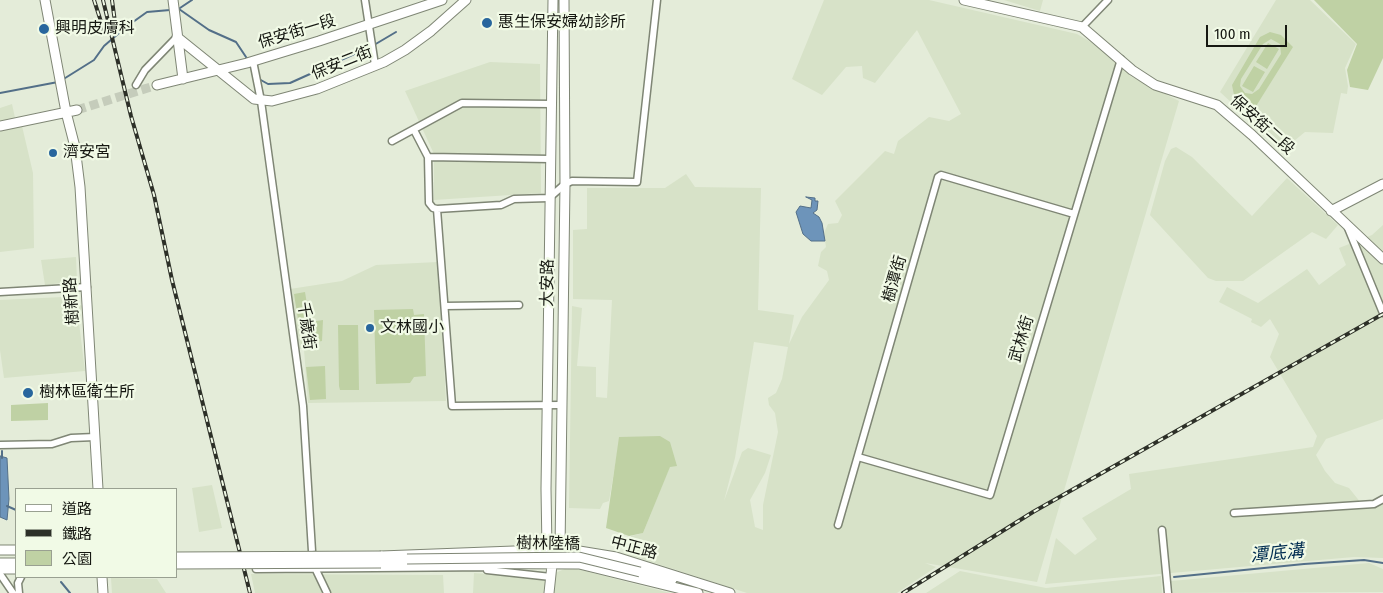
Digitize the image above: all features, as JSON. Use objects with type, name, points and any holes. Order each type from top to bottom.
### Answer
[{"type":"street","name":"樹新路","points":[[45,0],[66,112],[75,147],[87,287],[98,488]]},
{"type":"street","points":[[365,0],[375,65]]},
{"type":"street","name":"保安街一段","points":[[157,85],[250,62],[368,26],[442,0]]},
{"type":"street","name":"保安二街","points":[[261,101],[285,99],[317,89],[375,65],[405,50],[466,0]]},
{"type":"street","name":"大安路","points":[[549,593],[552,565],[547,550],[547,405],[553,0]]},
{"type":"street","name":"大安路","points":[[552,565],[560,550],[565,184],[564,0]]},
{"type":"street","points":[[414,130],[428,157],[429,203],[433,208],[437,209],[501,205],[514,199],[549,198],[565,184],[572,181],[637,182],[657,0]]},
{"type":"street","name":"保安街二段","points":[[964,0],[1082,28],[1136,73],[1156,85],[1218,105],[1383,259]]},
{"type":"street","points":[[1082,28],[1108,0]]},
{"type":"street","points":[[174,5],[183,79]]},
{"type":"street","points":[[177,37],[254,99],[261,101]]},
{"type":"street","points":[[136,84],[145,70],[177,37]]},
{"type":"street","name":"武林街","points":[[858,457],[990,495],[1121,59]]},
{"type":"street","name":"千歲街","points":[[250,62],[256,74],[261,101],[303,406],[312,551],[316,570],[328,593]]},
{"type":"street","points":[[392,140],[462,103],[551,104]]},
{"type":"street","points":[[0,126],[77,110]]},
{"type":"street","points":[[428,157],[550,159]]},
{"type":"street","name":"樹潭街","points":[[838,525],[938,177],[941,175],[1074,214]]},
{"type":"street","points":[[1331,211],[1383,184]]},
{"type":"street","points":[[437,209],[452,406],[561,405]]},
{"type":"street","points":[[1347,225],[1383,313]]},
{"type":"street","points":[[0,292],[87,287]]},
{"type":"street","points":[[445,306],[520,305]]},
{"type":"street","points":[[0,446],[52,444],[71,438],[95,437]]},
{"type":"street","points":[[1234,513],[1374,504],[1383,499]]},
{"type":"street","points":[[1162,530],[1168,593]]},
{"type":"street","points":[[0,550],[15,550]]},
{"type":"street","name":"中正路","points":[[497,551],[560,550],[616,557],[730,593]]},
{"type":"street","name":"樹林陸橋","points":[[178,564],[381,559],[497,551]]},
{"type":"street","points":[[0,556],[15,556]]},
{"type":"street","name":"樹林陸橋","points":[[178,557],[407,559],[579,557],[715,593]]},
{"type":"street","name":"樹林陸橋","points":[[381,559],[517,564]]},
{"type":"street","points":[[0,563],[15,563]]},
{"type":"street","points":[[256,569],[478,568],[517,564]]},
{"type":"street","name":"中正路","points":[[517,564],[579,564],[698,593]]},
{"type":"street","points":[[478,568],[551,577]]},
{"type":"street","points":[[0,569],[15,569]]},
{"type":"street","points":[[0,574],[13,593]]},
{"type":"street","points":[[19,593],[18,583],[20,578]]},
{"type":"street","points":[[102,578],[103,593]]},
{"type":"shaded area","points":[[824,0],[929,0],[1077,34],[1096,45],[1132,77],[1179,101],[1037,582],[925,563],[936,567],[897,593],[747,593],[624,553],[631,536],[643,533],[670,466],[620,437],[609,501],[603,503],[600,509],[569,508],[572,306],[582,308],[577,366],[596,367],[596,397],[607,398],[612,300],[573,299],[573,230],[587,229],[587,188],[665,188],[686,174],[695,187],[761,188],[758,310],[794,315],[789,344],[802,317],[829,280],[827,271],[818,266],[821,252],[826,247],[824,233],[828,224],[838,223],[842,215],[835,201],[885,151],[894,154],[898,141],[929,117],[949,121],[961,114],[917,30],[875,83],[863,78],[862,66],[846,67],[822,95],[792,79]],"holes":[[[754,342],[788,347],[782,379],[776,393],[768,398],[769,405],[775,413],[778,432],[763,505],[763,530],[755,527],[750,500],[765,473],[771,455],[748,448],[742,452],[724,501],[735,458]]]},
{"type":"shaded area","points":[[1004,0],[1043,0],[1040,11]]},
{"type":"shaded area","points":[[1276,0],[1310,0],[1356,44],[1345,68],[1348,86],[1347,94],[1341,93],[1333,133],[1305,132],[1283,150],[1220,92]]},
{"type":"shaded area","points":[[490,62],[540,64],[541,193],[434,200],[434,154],[405,91]]},
{"type":"shaded area","points":[[12,104],[17,127],[22,126],[33,173],[34,248],[0,252],[0,108]]},
{"type":"shaded area","points":[[1176,147],[1192,157],[1252,216],[1287,178],[1338,225],[1326,239],[1312,232],[1243,281],[1216,281],[1208,278],[1150,215],[1165,161],[1171,149]]},
{"type":"shaded area","points":[[1383,225],[1383,419],[1326,439],[1316,455],[1325,471],[1335,483],[1349,488],[1365,508],[1383,501],[1383,558],[1354,557],[1045,584],[1056,538],[1075,555],[1097,539],[1082,518],[1131,489],[1129,474],[1313,447],[1317,436],[1270,357],[1279,334],[1270,319],[1261,327],[1251,322],[1252,319],[1219,302],[1227,287],[1258,303],[1307,269],[1319,285],[1346,265],[1339,248],[1372,235]]},
{"type":"shaded area","points":[[76,257],[77,281],[45,285],[41,260]]},
{"type":"shaded area","name":"文林國小","points":[[438,262],[446,401],[308,403],[304,349],[299,349],[290,289],[342,281],[376,265]]},
{"type":"shaded area","points":[[63,297],[82,306],[79,323],[85,371],[4,378],[0,350],[0,300]]},
{"type":"shaded area","points":[[212,485],[222,528],[199,532],[192,488]]},
{"type":"shaded area","points":[[1369,563],[1383,569],[1383,592],[1173,593],[1171,581]]},
{"type":"shaded area","points":[[569,567],[670,593],[473,593],[474,573],[544,578]]},
{"type":"shaded area","points":[[960,571],[1046,588],[1161,576],[1162,593],[926,593]]},
{"type":"shaded area","points":[[251,574],[443,575],[444,593],[255,593]]},
{"type":"shaded area","points":[[111,578],[157,579],[166,593],[112,593]]},
{"type":"green space","points":[[1314,0],[1383,0],[1383,58],[1368,90],[1350,87],[1347,70],[1357,44]]},
{"type":"green space","points":[[1270,32],[1281,35],[1293,47],[1253,111],[1248,108],[1251,103],[1237,100],[1232,85],[1260,37]],"holes":[[[1271,39],[1280,44],[1281,54],[1259,89],[1252,94],[1245,93],[1240,86],[1241,79],[1263,44]]]},
{"type":"green space","points":[[1268,43],[1279,49],[1267,69],[1256,62]]},
{"type":"green space","points":[[1254,66],[1265,72],[1253,92],[1242,86]]},
{"type":"green space","points":[[305,292],[310,322],[323,320],[322,341],[302,345],[294,294]]},
{"type":"green space","points":[[413,309],[414,315],[424,314],[426,376],[414,377],[410,383],[376,384],[374,310]]},
{"type":"green space","points":[[338,325],[358,325],[359,390],[340,390]]},
{"type":"green space","points":[[325,366],[326,399],[310,400],[306,367]]},
{"type":"green space","points":[[48,403],[48,420],[11,421],[11,405]]},
{"type":"green space","points":[[660,436],[670,442],[677,466],[670,467],[643,533],[629,536],[606,528],[619,437]]},
{"type":"water","points":[[806,197],[815,198],[815,201],[818,201],[817,210],[813,213],[819,217],[822,223],[825,241],[811,241],[803,234],[796,212],[800,206],[811,208],[812,200]]},
{"type":"water","points":[[0,456],[7,458],[9,499],[7,520],[0,517]]},
{"type":"waterway","points":[[180,8],[192,0]]},
{"type":"waterway","points":[[179,9],[209,30],[236,42],[248,60]]},
{"type":"waterway","points":[[62,80],[94,60],[104,46],[147,12],[170,10]]},
{"type":"waterway","points":[[374,45],[396,32]]},
{"type":"waterway","points":[[259,79],[268,84],[290,83],[370,47]]},
{"type":"waterway","points":[[0,93],[58,82]]},
{"type":"waterway","points":[[2,451],[2,458]]},
{"type":"waterway","points":[[7,506],[15,510]]},
{"type":"waterway","name":"潭底溝","points":[[1174,577],[1304,564],[1364,560],[1383,563]]},
{"type":"waterway","points":[[61,582],[70,593]]},
{"type":"tunnel","points":[[77,110],[157,85]]},
{"type":"railway","points":[[94,0],[104,31]]},
{"type":"railway","points":[[103,0],[131,116],[154,195],[172,280],[250,593]]},
{"type":"railway","points":[[112,0],[115,22]]},
{"type":"railway","points":[[903,593],[1033,512],[1383,314]]},
{"type":"place","name":"惠生保安婦幼診所","points":[[487,23]]},
{"type":"place","name":"興明皮膚科","points":[[44,29]]},
{"type":"place","name":"濟安宮","points":[[53,153]]},
{"type":"place","name":"文林國小","points":[[370,328]]},
{"type":"place","name":"樹林區衛生所","points":[[28,393]]}]
